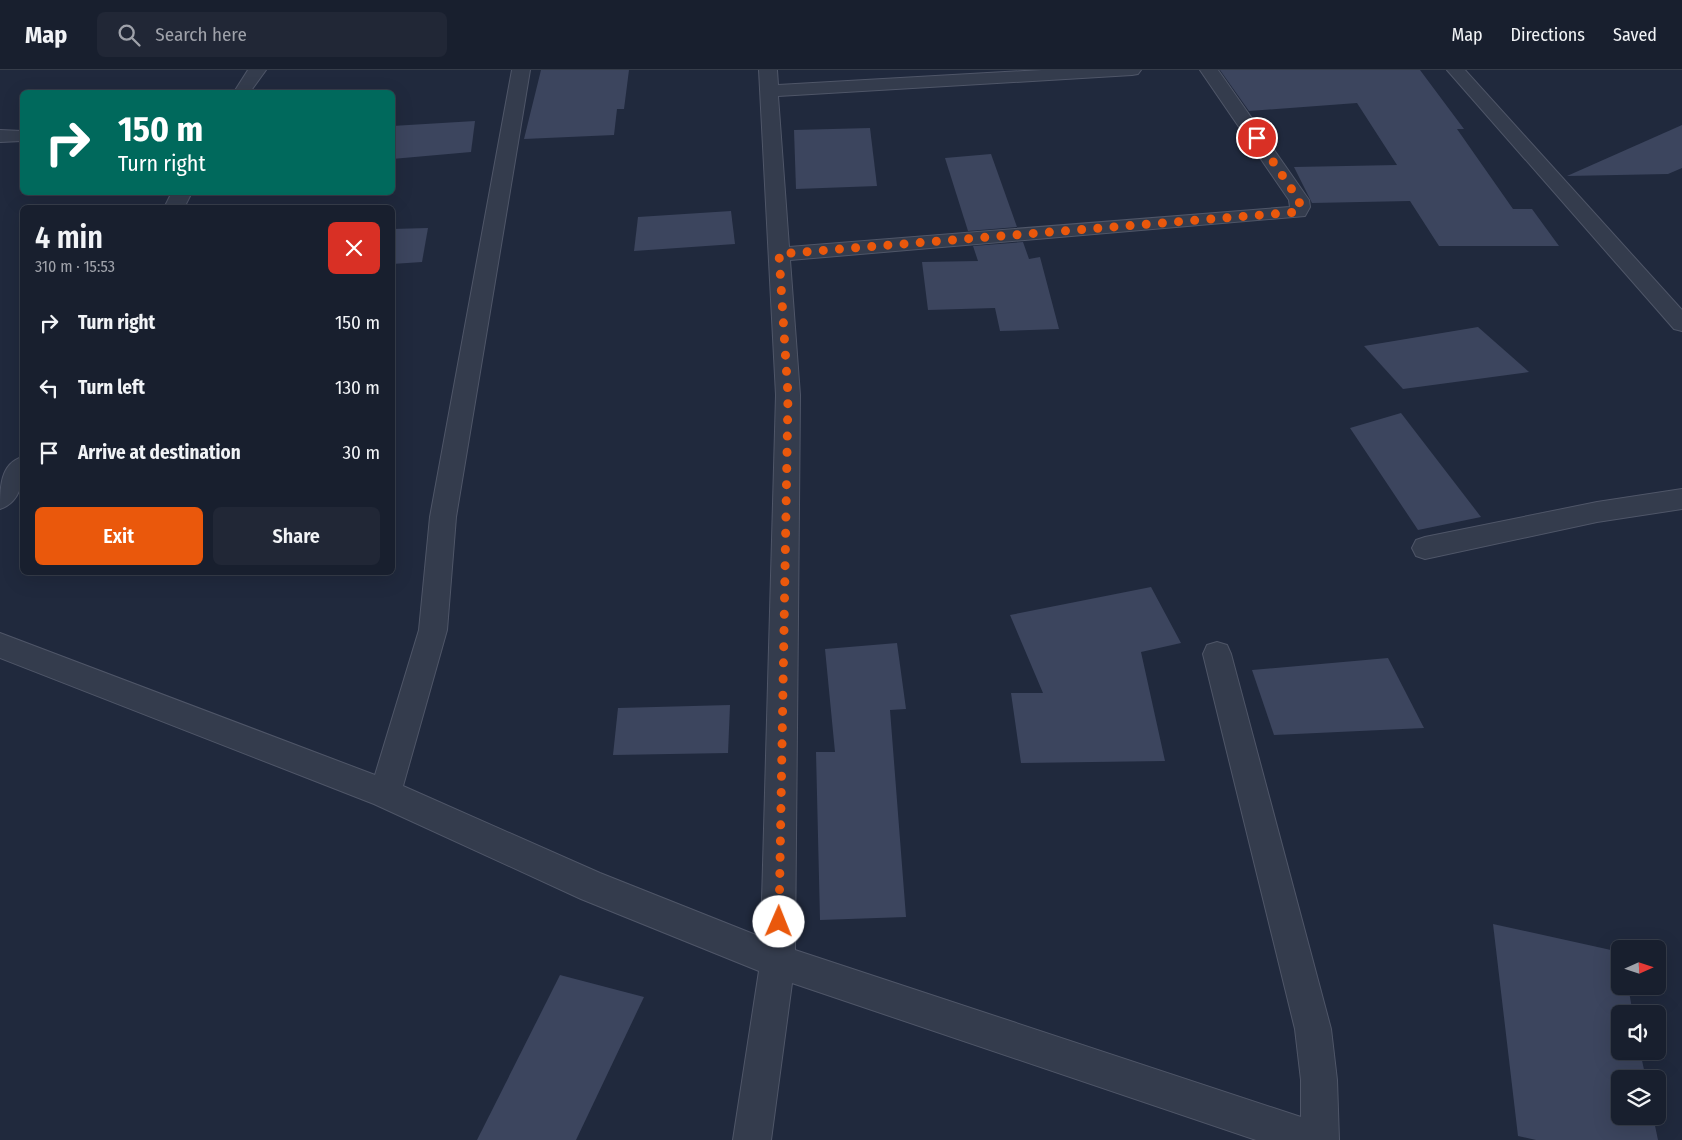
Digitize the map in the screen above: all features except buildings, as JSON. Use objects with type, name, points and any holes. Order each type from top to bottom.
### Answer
[{"type":"street","points":[[243,90],[257,70]]},
{"type":"street","points":[[385,794],[433,630],[445,507],[479,302],[521,70]]},
{"type":"street","points":[[752,1140],[778,960],[788,395],[769,80],[1132,70]]},
{"type":"street","points":[[779,254],[1298,212],[1300,207],[1299,200],[1209,70]]},
{"type":"street","points":[[1456,70],[1682,324]]},
{"type":"street","points":[[0,136],[20,136]]},
{"type":"street","points":[[0,499],[20,469]]},
{"type":"street","points":[[1426,548],[1597,512],[1682,499]]},
{"type":"street","points":[[0,645],[385,794],[593,887],[778,960],[1312,1140]]},
{"type":"street","points":[[1217,654],[1313,1029],[1318,1080],[1320,1140]]},
{"type":"route","points":[[779,922],[788,395],[779,254],[1256,217],[1298,212],[1300,207],[1299,200],[1257,138]]}]
